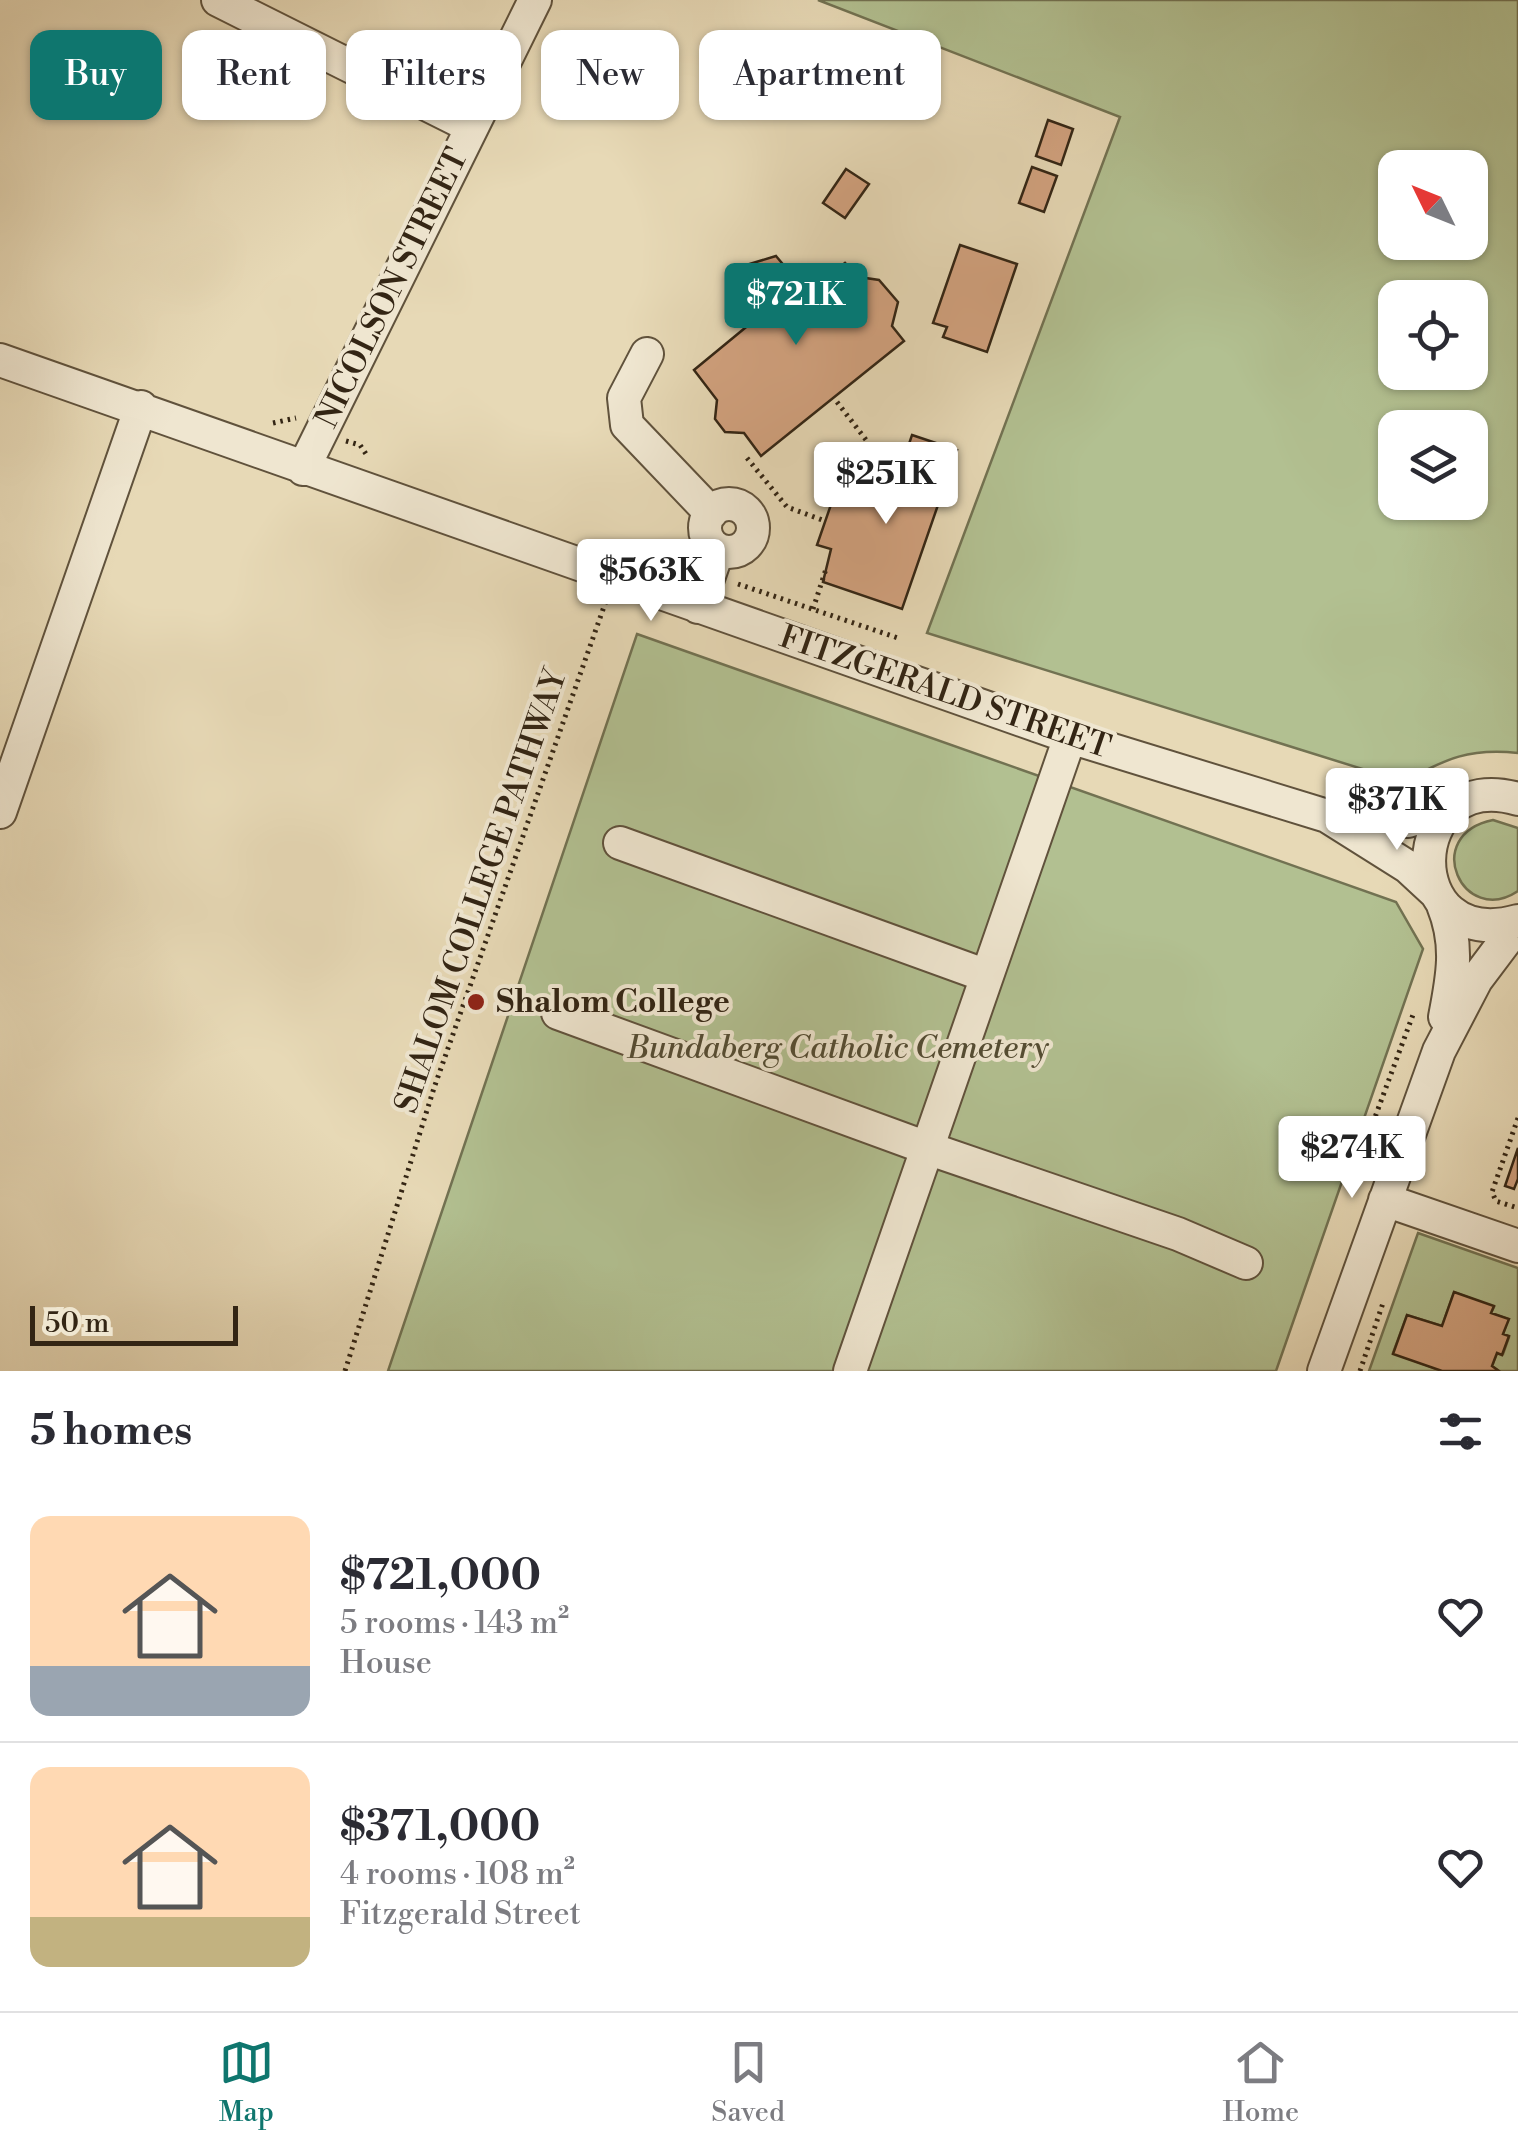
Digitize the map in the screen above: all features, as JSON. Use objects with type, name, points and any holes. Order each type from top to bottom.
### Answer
[{"type":"street","points":[[218,0],[472,127]]},
{"type":"street","name":"NICOLSON STREET","points":[[303,469],[534,0]]},
{"type":"street","points":[[647,354],[624,398],[627,425],[711,512],[731,504],[744,510],[752,521],[752,536],[742,549],[714,562],[698,607]]},
{"type":"street","name":"FITZGERALD STREET","points":[[0,360],[1070,737],[1327,816]]},
{"type":"street","points":[[0,812],[141,407]]},
{"type":"street","points":[[850,1371],[1070,737]]},
{"type":"street","points":[[1327,816],[1408,821],[1487,794],[1518,799]]},
{"type":"street","points":[[1439,1051],[1456,958],[1454,930],[1439,898],[1427,854],[1432,836],[1455,806]]},
{"type":"street","points":[[1327,816],[1408,867],[1460,918],[1479,925],[1518,922]]},
{"type":"street","points":[[620,843],[987,976]]},
{"type":"street","points":[[1324,1371],[1439,1051],[1476,980],[1518,922]]},
{"type":"street","points":[[558,1012],[927,1148],[1178,1234],[1246,1263]]},
{"type":"street","points":[[1386,1200],[1518,1246]]},
{"type":"path","points":[[836,402],[870,445],[850,498]]},
{"type":"path","points":[[747,458],[787,507],[825,521]]},
{"type":"path","points":[[714,562],[813,609],[901,639]]},
{"type":"path","points":[[813,609],[826,569]]},
{"type":"path","name":"SHALOM COLLEGE PATHWAY","points":[[345,1371],[434,1088],[607,598]]},
{"type":"path","points":[[1358,1176],[1361,1155],[1405,1029],[1421,1000]]},
{"type":"path","points":[[1518,1118],[1492,1192],[1496,1200],[1518,1208]]},
{"type":"green space","points":[[818,0],[1518,0],[1518,753],[1486,752],[1459,757],[1404,782],[927,633],[1120,117],[941,48],[941,30],[895,30]]},
{"type":"green space","name":"Bundaberg Catholic Cemetery","points":[[637,634],[1396,902],[1423,949],[1276,1371],[388,1371]]},
{"type":"green space","points":[[1493,820],[1518,828],[1518,891],[1498,899],[1481,898],[1467,889],[1454,859],[1458,843],[1471,829]]},
{"type":"green space","points":[[1418,1233],[1518,1268],[1518,1371],[1499,1371],[1492,1366],[1497,1353],[1503,1354],[1509,1337],[1503,1334],[1508,1319],[1491,1313],[1494,1307],[1454,1292],[1442,1326],[1407,1315],[1393,1353],[1442,1371],[1369,1371]]},
{"type":"building","points":[[1048,120],[1073,129],[1061,165],[1036,156]]},
{"type":"building","points":[[1032,167],[1057,176],[1044,212],[1019,203]]},
{"type":"building","points":[[846,169],[869,184],[845,218],[823,203]]},
{"type":"building","points":[[960,245],[1017,264],[987,352],[943,337],[947,327],[933,323]]},
{"type":"building","points":[[776,256],[807,293],[845,263],[859,277],[879,280],[898,302],[892,326],[904,341],[761,456],[744,433],[725,432],[715,419],[717,400],[694,370],[751,323],[729,296],[746,265]]},
{"type":"building","points":[[912,435],[957,450],[902,609],[823,582],[831,549],[817,545],[835,493],[853,499],[858,482],[892,494]]},
{"type":"building","points":[[1518,1148],[1518,1179],[1514,1189],[1505,1186]]},
{"type":"building","points":[[1454,1292],[1494,1306],[1491,1313],[1509,1319],[1503,1334],[1509,1336],[1502,1355],[1497,1353],[1492,1366],[1499,1371],[1442,1371],[1393,1354],[1407,1315],[1442,1326]]},
{"type":"place","name":"Shalom College","points":[[476,1002]]}]
